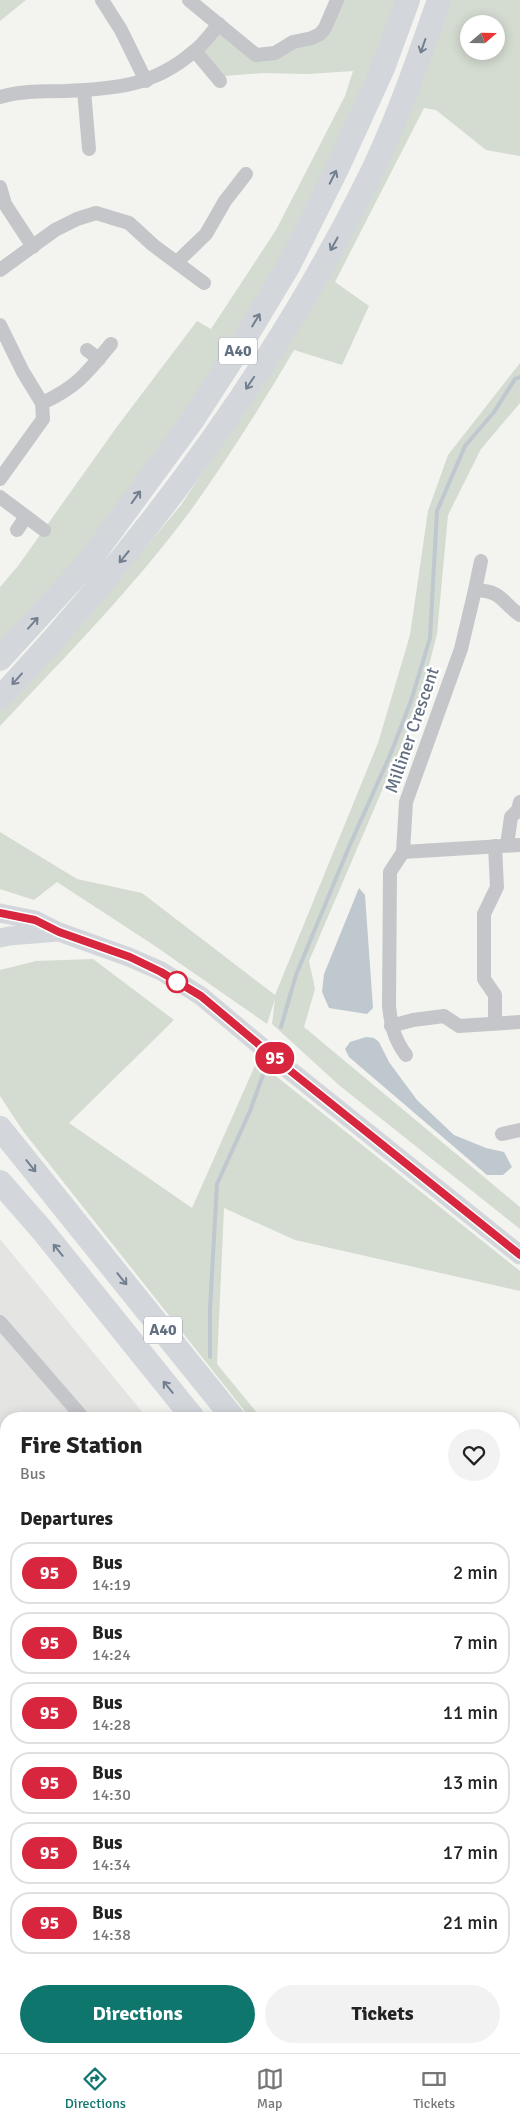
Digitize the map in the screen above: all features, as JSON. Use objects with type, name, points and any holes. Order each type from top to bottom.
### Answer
[{"type":"highway","name":"A40","points":[[0,659],[86,564],[192,422],[238,350],[289,265],[337,169],[383,68],[408,0]]},
{"type":"highway","name":"A40","points":[[0,698],[106,578],[153,520],[217,433],[264,362],[318,273],[366,186],[410,83],[439,0]]},
{"type":"highway","name":"A40","points":[[0,1128],[228,1412]]},
{"type":"highway","name":"A40","points":[[0,1182],[42,1230],[188,1412]]},
{"type":"main road","points":[[0,913],[35,920],[59,932],[137,961],[161,972],[201,996],[288,1069],[520,1255]]},
{"type":"main road","points":[[0,938],[59,932]]},
{"type":"street","points":[[102,0],[121,30],[146,81]]},
{"type":"street","points":[[189,0],[256,55],[266,56],[293,42],[312,38],[320,34],[325,28],[336,0]]},
{"type":"street","points":[[0,97],[33,92],[116,88],[146,81],[170,70],[195,51],[219,24]]},
{"type":"street","points":[[195,51],[219,83]]},
{"type":"street","points":[[84,90],[90,149]]},
{"type":"street","points":[[177,262],[206,234],[238,178]]},
{"type":"street","points":[[0,187],[2,205],[33,247]]},
{"type":"street","points":[[0,270],[55,230],[77,218],[96,213],[129,223],[152,244],[204,283]]},
{"type":"street","points":[[0,325],[6,352],[42,403],[42,420],[0,479]]},
{"type":"street","points":[[42,403],[64,393],[86,375],[111,344]]},
{"type":"street","points":[[87,350],[99,359]]},
{"type":"street","points":[[0,497],[44,530]]},
{"type":"street","points":[[17,530],[26,518]]},
{"type":"street","name":"Milliner Crescent","points":[[406,1055],[395,1040],[391,1026],[389,1006],[390,872],[403,852],[406,802],[460,649],[481,561]]},
{"type":"street","points":[[475,590],[491,590],[503,598],[520,615]]},
{"type":"street","points":[[495,1023],[494,995],[484,979],[484,914],[497,887],[507,845],[511,817],[518,810],[520,802]]},
{"type":"street","points":[[403,852],[507,845]]},
{"type":"street","points":[[391,1026],[413,1020],[444,1016],[459,1026],[520,1022]]},
{"type":"street","points":[[502,1134],[520,1130]]},
{"type":"street","points":[[0,1322],[78,1412]]},
{"type":"shaded area","points":[[0,0],[26,0],[0,21]]},
{"type":"shaded area","points":[[337,0],[398,0],[359,107],[285,254],[151,468],[73,564],[0,645],[0,587],[18,566],[116,428],[197,321],[211,329],[276,230],[345,96],[353,71],[224,76],[195,51],[219,24],[256,55],[312,38]]},
{"type":"shaded area","points":[[444,0],[520,0],[520,156],[486,150],[436,110],[424,108],[335,282],[369,306],[342,365],[294,350],[231,451],[169,539],[99,621],[0,726],[0,709],[102,600],[181,505],[265,378]]},
{"type":"shaded area","points":[[520,363],[520,403],[481,449],[448,515],[437,634],[419,704],[309,961],[315,989],[304,1027],[520,1207],[520,1229],[340,1086],[272,1024],[275,999],[267,1024],[152,944],[57,882],[34,900],[0,889],[0,832],[77,879],[142,893],[275,995],[378,743],[410,635],[428,511],[448,455]]},
{"type":"shaded area","points":[[359,888],[365,895],[373,1008],[367,1014],[329,1008],[322,992],[324,974]]},
{"type":"shaded area","points":[[93,959],[174,1020],[69,1123],[192,1208],[257,1061],[520,1271],[520,1291],[295,1240],[224,1208],[217,1364],[256,1412],[245,1412],[23,1131],[0,1096],[0,970],[36,961]]},
{"type":"shaded area","points":[[366,1037],[374,1038],[379,1042],[389,1062],[417,1100],[454,1135],[486,1148],[504,1152],[512,1167],[503,1175],[487,1175],[349,1057],[345,1049],[350,1042]]},
{"type":"shaded area","points":[[0,1239],[142,1412],[0,1412]]},
{"type":"waterway","points":[[281,1027],[296,975],[349,847],[391,753],[411,701],[430,638],[437,511],[465,446],[494,412],[515,379],[520,377]]},
{"type":"waterway","points":[[210,1357],[210,1309],[217,1184],[250,1111],[264,1072]]},
{"type":"bus line","name":"95","points":[[0,913],[35,920],[59,932],[130,957],[161,972],[201,996],[288,1069],[520,1255]]}]
